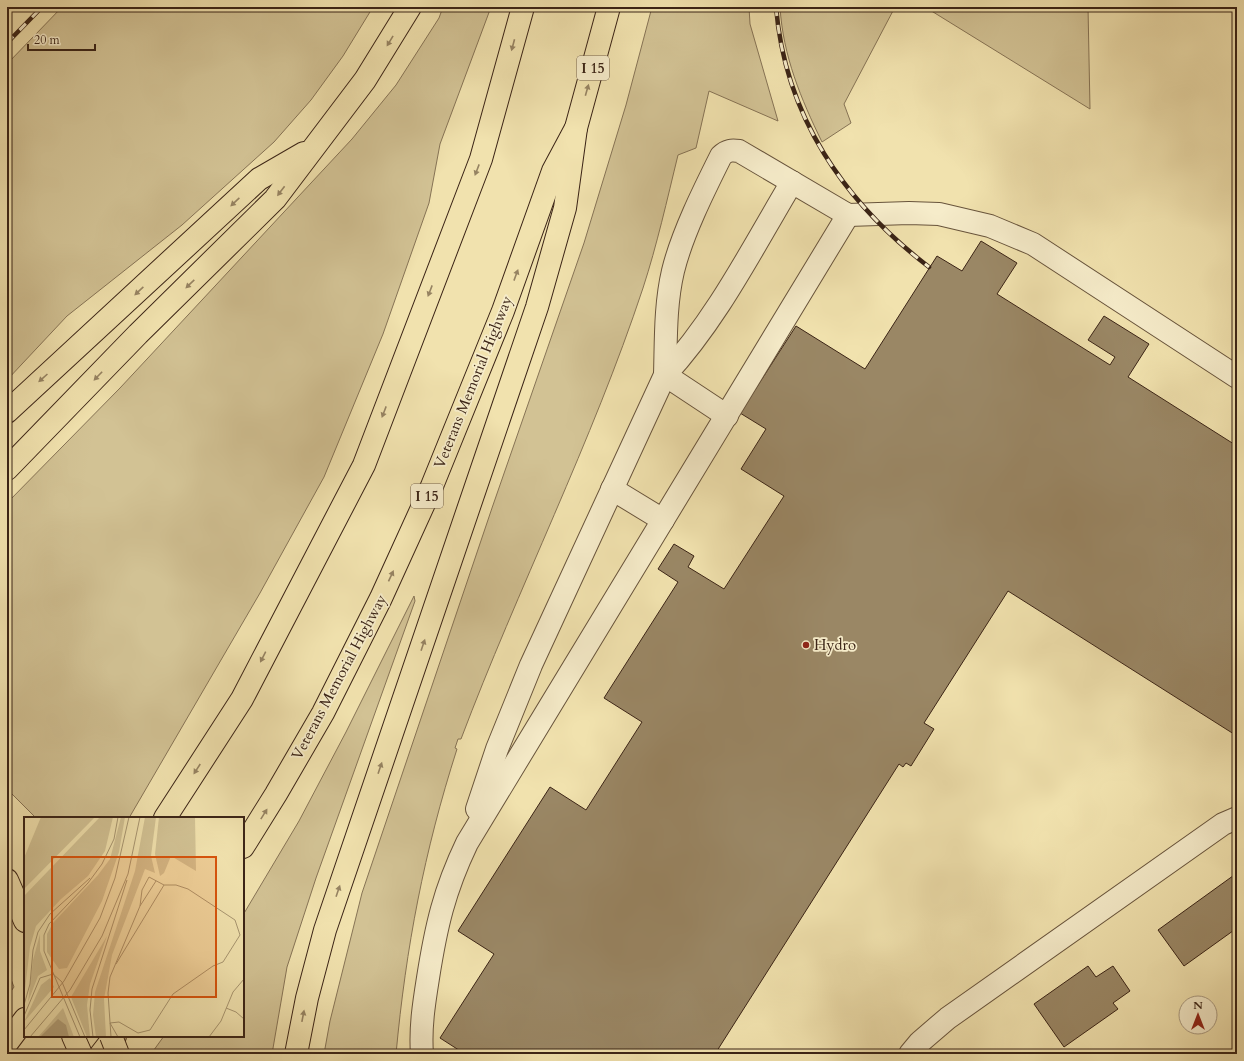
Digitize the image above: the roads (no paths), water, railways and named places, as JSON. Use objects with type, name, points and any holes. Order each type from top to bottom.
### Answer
[{"type":"highway","points":[[7,469],[138,334],[275,198],[365,80],[410,7]]},
{"type":"highway","points":[[166,817],[242,699],[364,465],[481,159],[523,7]]},
{"type":"highway","name":"Veterans Memorial Highway","points":[[244,845],[323,713],[381,598],[432,486],[466,406],[503,311],[553,171],[576,128],[609,7]]},
{"type":"highway","points":[[296,1054],[307,998],[325,930],[537,307],[564,208],[576,128]]},
{"type":"highway","points":[[7,412],[259,179],[312,148]]},
{"type":"highway","points":[[7,1043],[24,1020]]},
{"type":"highway","points":[[73,1037],[81,1054]]},
{"type":"highway","points":[[111,1037],[118,1054]]},
{"type":"highway","points":[[101,1054],[114,1037]]},
{"type":"lane","points":[[665,375],[668,306],[673,271],[680,247],[721,156],[728,151],[739,152],[848,215],[910,213],[939,214],[968,219],[1012,234],[1033,244],[1237,377]]},
{"type":"lane","points":[[422,1054],[422,1018],[436,927],[448,887],[467,843],[486,782],[514,707],[665,375],[689,348],[709,320],[792,182]]},
{"type":"lane","points":[[467,843],[848,215]]},
{"type":"lane","points":[[665,375],[727,416]]},
{"type":"lane","points":[[612,489],[663,520]]},
{"type":"lane","points":[[910,1054],[929,1034],[948,1018],[1223,824],[1237,818]]},
{"type":"railway","points":[[7,43],[42,7]]},
{"type":"railway","points":[[776,7],[782,47],[792,84],[806,120],[824,154],[846,185],[870,214],[898,242],[929,267]]},
{"type":"place","name":"Hydro","points":[[806,645]]}]
